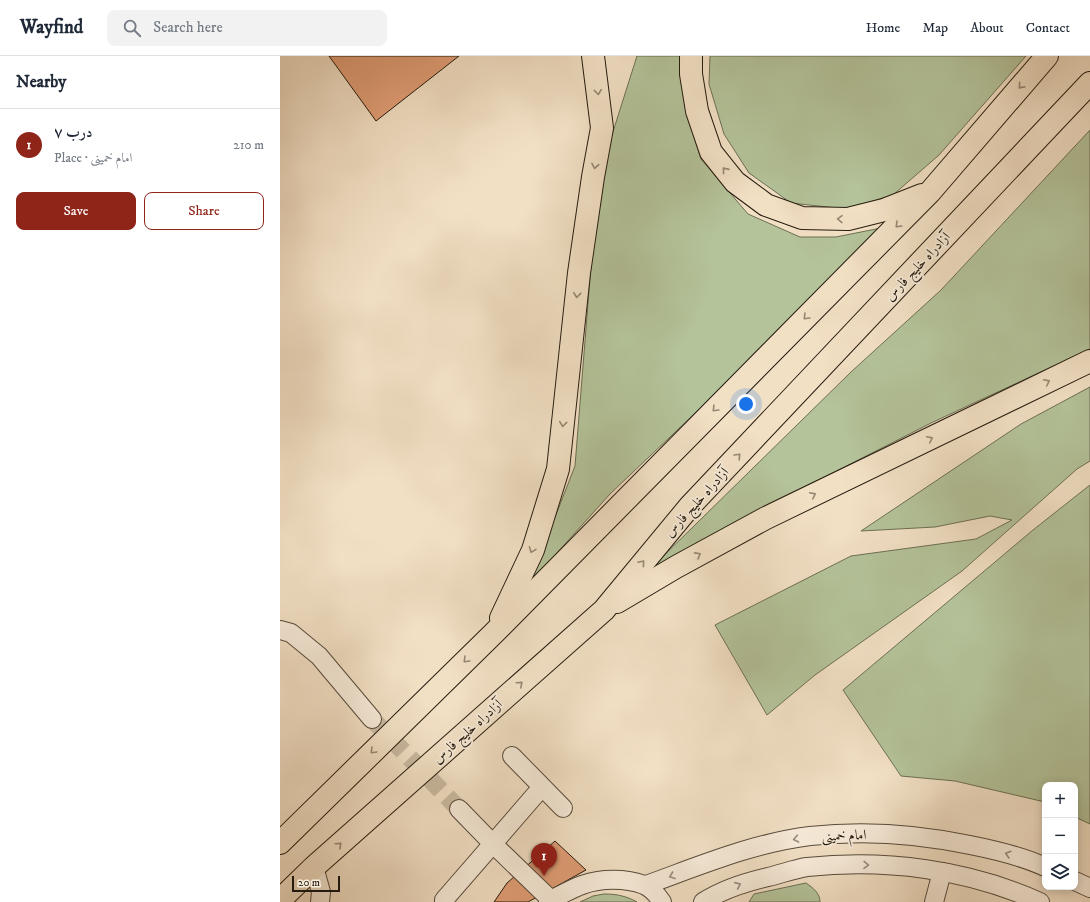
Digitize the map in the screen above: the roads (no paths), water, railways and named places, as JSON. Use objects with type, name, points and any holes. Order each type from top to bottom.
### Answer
[{"type":"highway","points":[[494,633],[533,550],[558,469],[579,273],[593,176],[602,128],[593,56]]},
{"type":"highway","points":[[691,56],[691,74],[697,111],[711,152],[735,182],[766,205],[802,218],[848,219],[884,210],[930,192]]},
{"type":"highway","points":[[280,843],[494,633],[930,192],[1047,56]]},
{"type":"highway","name":"آزادراه خلیج فارس","points":[[280,900],[314,867],[604,610],[690,506],[1090,83]]},
{"type":"highway","points":[[604,610],[676,567],[766,518],[1090,361]]},
{"type":"street","points":[[280,630],[291,633],[319,656],[372,719]]},
{"type":"street","points":[[512,756],[563,808]]},
{"type":"street","points":[[444,902],[542,787]]},
{"type":"street","points":[[459,809],[550,901],[583,885],[606,880],[629,881],[646,885],[662,902]]},
{"type":"street","name":"امام خمینی","points":[[646,885],[737,853],[810,836],[906,834],[997,851],[1042,865]]},
{"type":"street","points":[[703,902],[745,882],[806,867],[862,865],[903,866],[942,872],[991,884],[1020,893],[1040,902]]},
{"type":"street","points":[[314,867],[320,892],[320,902]]},
{"type":"street","points":[[934,902],[942,872]]},
{"type":"street","points":[[1078,882],[1090,888]]},
{"type":"tunnel","points":[[372,719],[459,809]]},
{"type":"place","name":"درب ۷","points":[[544,876]]}]
